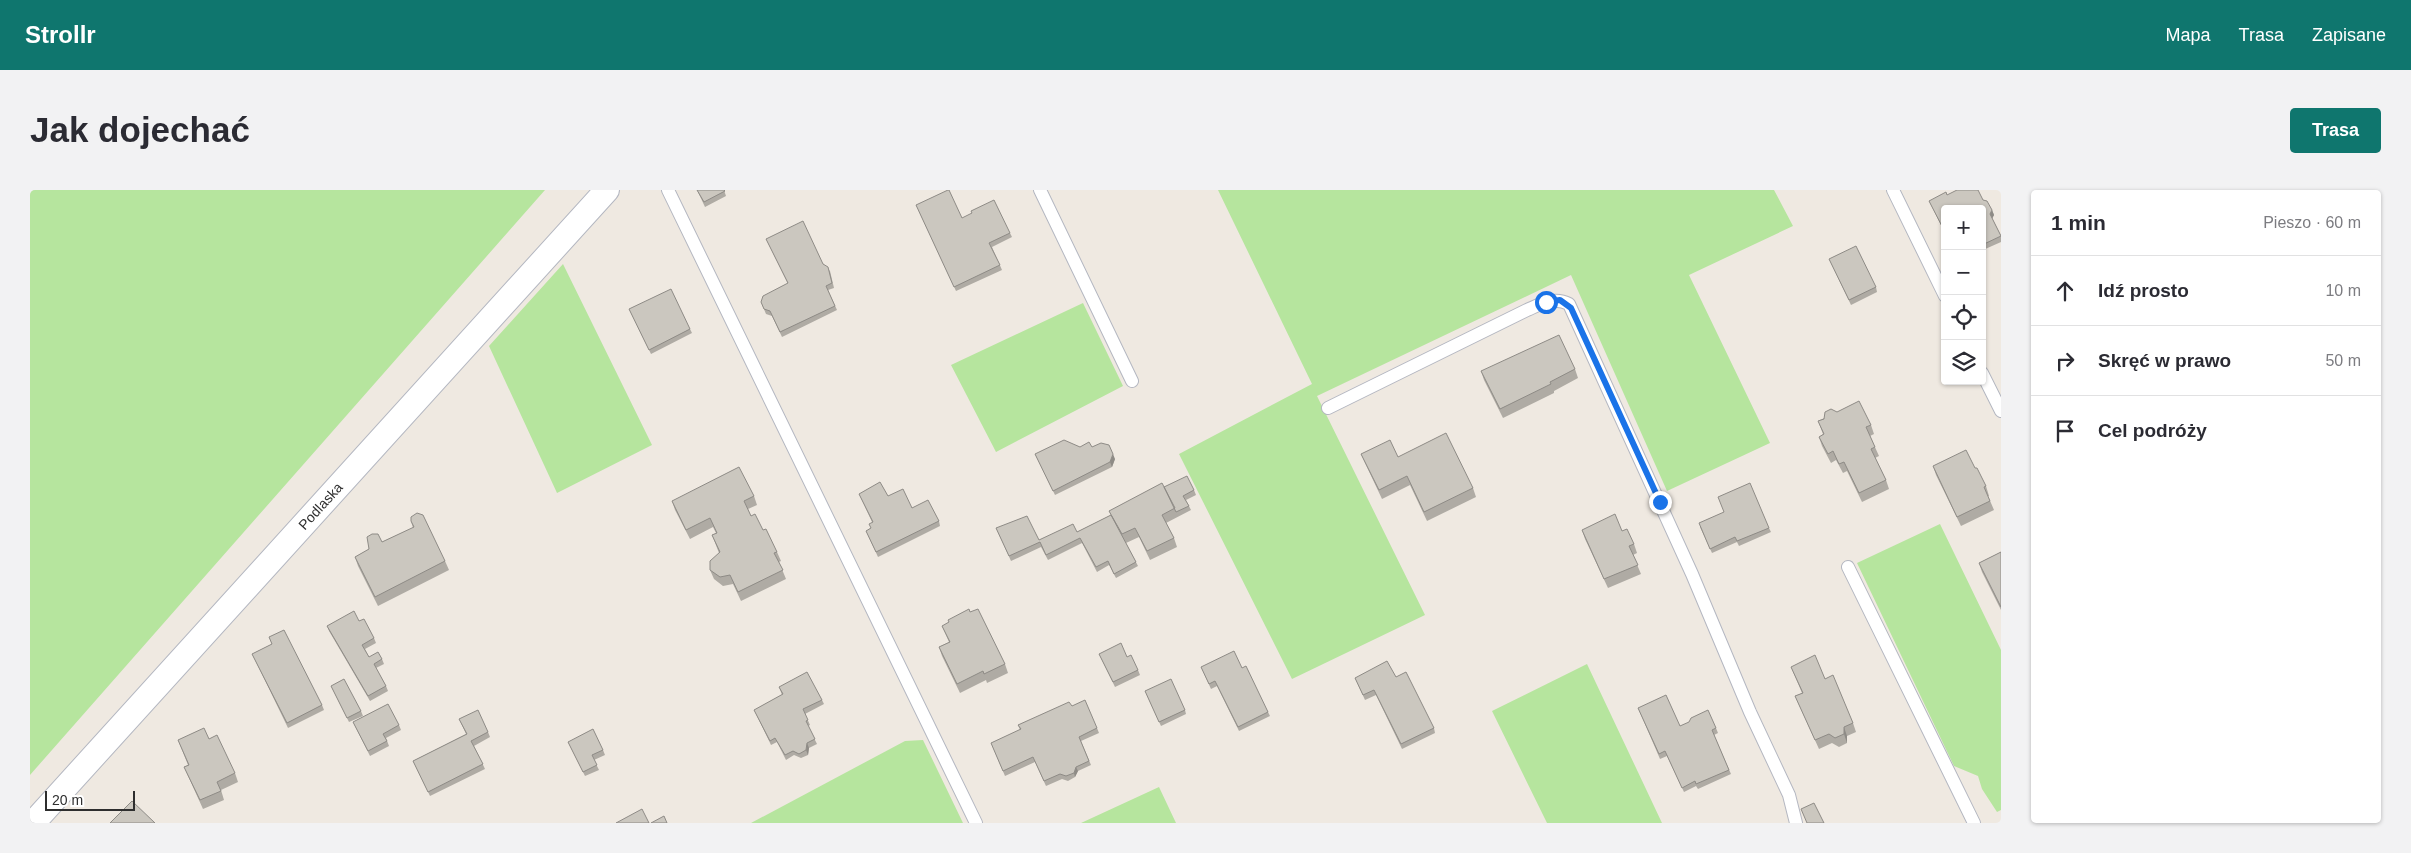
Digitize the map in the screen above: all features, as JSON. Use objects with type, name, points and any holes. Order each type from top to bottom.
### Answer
[{"type":"street","name":"Podlaska","points":[[33,823],[607,190]]},
{"type":"lane","points":[[668,190],[976,823]]},
{"type":"lane","points":[[1040,190],[1132,381]]},
{"type":"lane","points":[[1893,190],[1945,295]]},
{"type":"lane","points":[[1328,408],[1527,310],[1546,302],[1560,300],[1569,304],[1692,574],[1750,712],[1789,795],[1796,823]]},
{"type":"lane","points":[[1986,381],[2001,411]]},
{"type":"lane","points":[[1848,567],[1974,823]]},
{"type":"green space","points":[[30,190],[545,190],[30,775]]},
{"type":"green space","points":[[1218,190],[1774,190],[1793,226],[1689,275],[1770,443],[1667,491],[1571,275],[1317,396],[1425,615],[1292,679],[1179,454],[1312,384]]},
{"type":"green space","points":[[563,264],[652,445],[557,493],[489,346]]},
{"type":"green space","points":[[1083,303],[1123,386],[996,452],[951,365]]},
{"type":"green space","points":[[1940,524],[2001,650],[2001,810],[1997,812],[1982,789],[1978,776],[1954,766],[1857,563]]},
{"type":"green space","points":[[1587,664],[1662,823],[1547,823],[1492,711]]},
{"type":"green space","points":[[923,740],[963,823],[751,823],[905,741]]},
{"type":"green space","points":[[1159,787],[1176,823],[1081,823]]},
{"type":"building","points":[[697,190],[724,190],[725,191],[704,202]]},
{"type":"building","points":[[948,190],[962,218],[972,213],[971,211],[994,200],[1010,233],[989,243],[1000,265],[954,287],[916,205]]},
{"type":"building","points":[[1957,190],[1978,190],[1983,200],[1987,201],[1992,210],[1990,214],[2001,236],[1986,243],[1986,205],[1941,205],[1941,224],[1929,201],[1946,192],[1947,195]]},
{"type":"building","points":[[803,221],[823,264],[828,267],[832,283],[826,286],[835,306],[780,332],[770,311],[764,309],[761,302],[763,296],[788,283],[766,239]]},
{"type":"building","points":[[1856,246],[1876,287],[1849,300],[1829,259]]},
{"type":"building","points":[[671,289],[690,329],[649,350],[629,309]]},
{"type":"building","points":[[1559,335],[1575,369],[1550,382],[1551,384],[1500,409],[1481,371]]},
{"type":"building","points":[[1859,401],[1871,425],[1866,427],[1875,447],[1871,449],[1886,480],[1859,493],[1844,462],[1839,464],[1833,451],[1828,454],[1819,437],[1824,434],[1818,421],[1824,419],[1825,412],[1831,409],[1837,412]]},
{"type":"building","points":[[1446,433],[1473,488],[1424,512],[1407,476],[1379,490],[1361,454],[1390,440],[1398,457]]},
{"type":"building","points":[[1064,440],[1080,447],[1089,442],[1092,447],[1101,443],[1109,445],[1113,454],[1110,462],[1053,491],[1035,454]]},
{"type":"building","points":[[1966,450],[1986,486],[1984,487],[1990,501],[1957,517],[1933,466]]},
{"type":"building","points":[[739,467],[754,496],[744,501],[751,516],[755,514],[763,530],[766,529],[777,552],[774,553],[783,570],[738,592],[730,575],[720,577],[710,570],[710,561],[720,552],[712,535],[717,533],[710,518],[686,530],[672,501]]},
{"type":"building","points":[[1187,476],[1194,490],[1183,496],[1189,506],[1176,512],[1164,487]]},
{"type":"building","points":[[880,482],[888,496],[903,489],[912,508],[928,500],[939,521],[876,552],[866,531],[871,528],[869,524],[873,522],[859,494]]},
{"type":"building","points":[[1162,483],[1175,508],[1162,515],[1174,538],[1147,551],[1135,528],[1122,534],[1109,511]]},
{"type":"building","points":[[1750,483],[1769,528],[1737,541],[1735,537],[1710,549],[1699,523],[1724,512],[1718,497]]},
{"type":"building","points":[[417,513],[423,515],[445,561],[375,597],[355,557],[369,549],[367,537],[372,534],[378,534],[382,542],[414,527],[411,517]]},
{"type":"building","points":[[1615,514],[1622,531],[1627,529],[1634,544],[1629,546],[1638,565],[1604,579],[1582,530]]},
{"type":"building","points":[[1111,515],[1136,562],[1114,574],[1108,561],[1096,567],[1080,538],[1046,555],[1040,542],[1009,556],[996,528],[1027,516],[1039,540],[1073,524],[1077,532]]},
{"type":"building","points":[[2001,552],[2001,607],[1979,563]]},
{"type":"building","points":[[969,609],[970,612],[978,609],[1005,664],[984,674],[983,671],[957,684],[939,647],[950,642],[942,626],[949,622],[948,620]]},
{"type":"building","points":[[354,611],[359,621],[364,619],[374,638],[362,645],[369,657],[378,652],[382,659],[374,664],[386,686],[368,696],[327,626]]},
{"type":"building","points":[[284,630],[322,705],[287,723],[252,654],[272,644],[269,637]]},
{"type":"building","points":[[1121,643],[1127,657],[1131,655],[1138,670],[1113,682],[1099,654]]},
{"type":"building","points":[[1234,651],[1242,668],[1246,666],[1268,712],[1238,727],[1215,681],[1209,684],[1201,667]]},
{"type":"building","points":[[1815,655],[1825,679],[1833,675],[1853,723],[1844,727],[1844,734],[1835,738],[1829,734],[1815,740],[1795,696],[1803,693],[1791,667]]},
{"type":"building","points":[[1387,661],[1396,677],[1406,672],[1434,728],[1401,744],[1374,690],[1363,695],[1355,678]]},
{"type":"building","points":[[807,672],[822,700],[803,709],[808,720],[806,721],[815,739],[807,743],[806,750],[799,754],[793,751],[785,755],[775,738],[770,741],[754,710],[783,694],[779,687]]},
{"type":"building","points":[[344,679],[361,711],[347,718],[331,686]]},
{"type":"building","points":[[1171,679],[1185,710],[1159,722],[1145,691]]},
{"type":"building","points":[[1666,695],[1680,726],[1708,710],[1716,728],[1712,730],[1729,770],[1696,784],[1695,781],[1682,788],[1665,751],[1659,754],[1638,708]]},
{"type":"building","points":[[1085,700],[1097,728],[1079,737],[1089,761],[1076,767],[1074,773],[1066,776],[1060,774],[1044,781],[1033,757],[1003,771],[991,743],[1021,729],[1018,725],[1069,702],[1072,706]]},
{"type":"building","points":[[388,704],[399,725],[383,734],[387,741],[368,751],[353,722]]},
{"type":"building","points":[[478,710],[488,732],[471,741],[483,764],[428,792],[413,761],[467,734],[459,719]]},
{"type":"building","points":[[204,728],[209,739],[217,735],[235,773],[217,782],[221,791],[200,800],[184,767],[189,765],[178,740]]},
{"type":"building","points":[[593,729],[603,750],[592,755],[597,765],[583,772],[568,742]]},
{"type":"building","points":[[132,801],[155,823],[110,823]]},
{"type":"building","points":[[1814,803],[1824,823],[1807,823],[1801,809]]},
{"type":"building","points":[[642,809],[649,823],[616,823]]},
{"type":"building","points":[[664,816],[667,823],[651,823]]},
{"type":"route","points":[[1546,302],[1560,300],[1569,304],[1660,502]]}]
